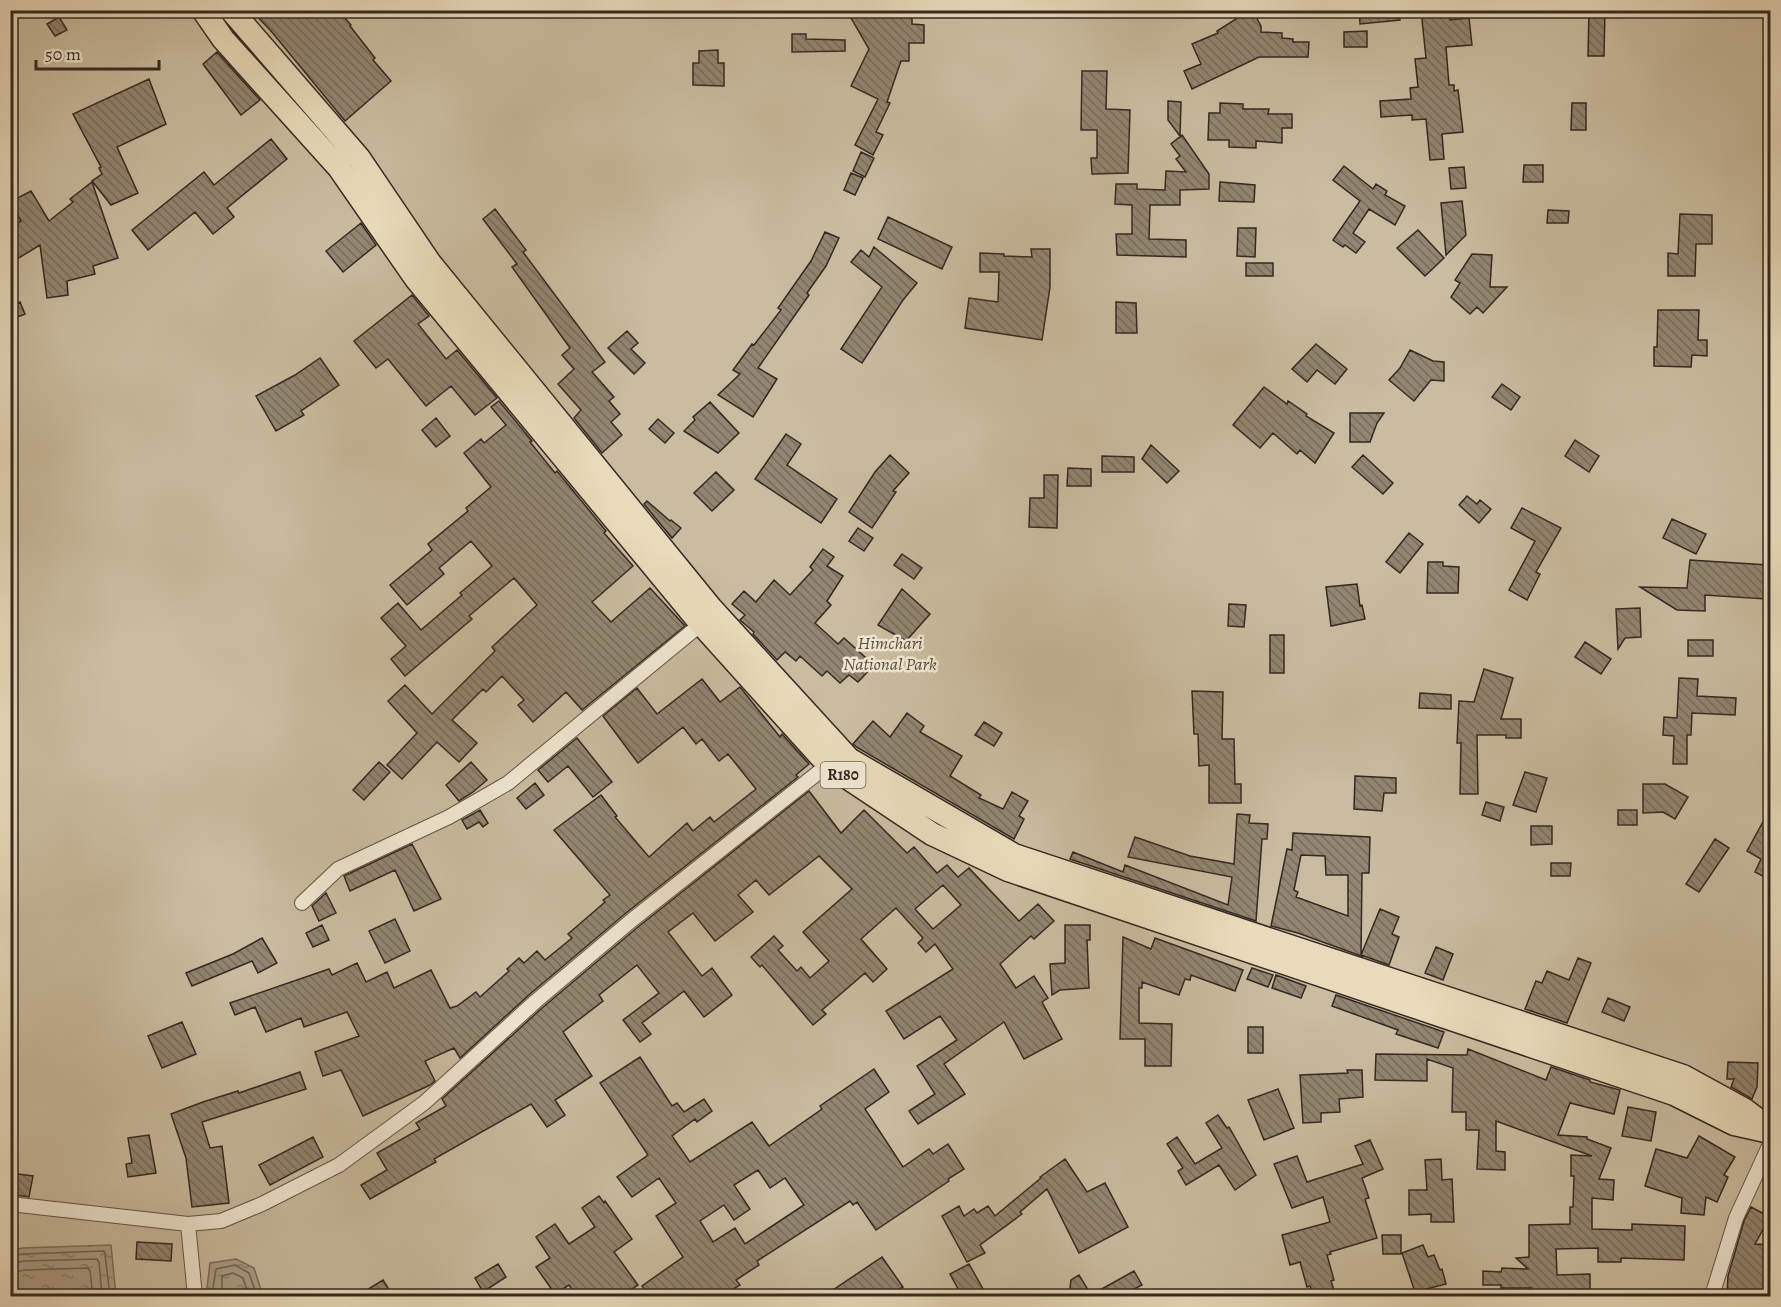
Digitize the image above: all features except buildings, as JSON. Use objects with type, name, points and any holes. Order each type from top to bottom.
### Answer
[{"type":"main road","name":"R180","points":[[203,10],[223,39],[339,168],[416,279],[701,624],[829,764],[932,834],[1008,870],[1662,1090],[1734,1124],[1770,1131]]},
{"type":"main road","name":"R180","points":[[231,10],[359,158],[430,263],[711,608],[849,759],[1014,855],[1683,1076],[1745,1110],[1770,1131]]},
{"type":"street","points":[[302,903],[338,869],[449,817],[508,783],[701,624]]},
{"type":"street","points":[[10,1204],[188,1224],[221,1221],[262,1204],[339,1165],[424,1104],[536,1001],[606,942],[829,764]]},
{"type":"street","points":[[1712,1296],[1736,1218],[1770,1144]]},
{"type":"street","points":[[188,1224],[195,1296]]},
{"type":"green space","name":"Himchari National Park","points":[[11,11],[1770,11],[1770,1296],[11,1296]]},
{"type":"water","points":[[111,1245],[116,1296],[11,1296],[11,1251],[22,1248]]},
{"type":"water","points":[[236,1259],[254,1268],[263,1296],[209,1296],[207,1288],[210,1263]]},
{"type":"waterway","points":[[10,850],[13,852],[10,940]]}]
